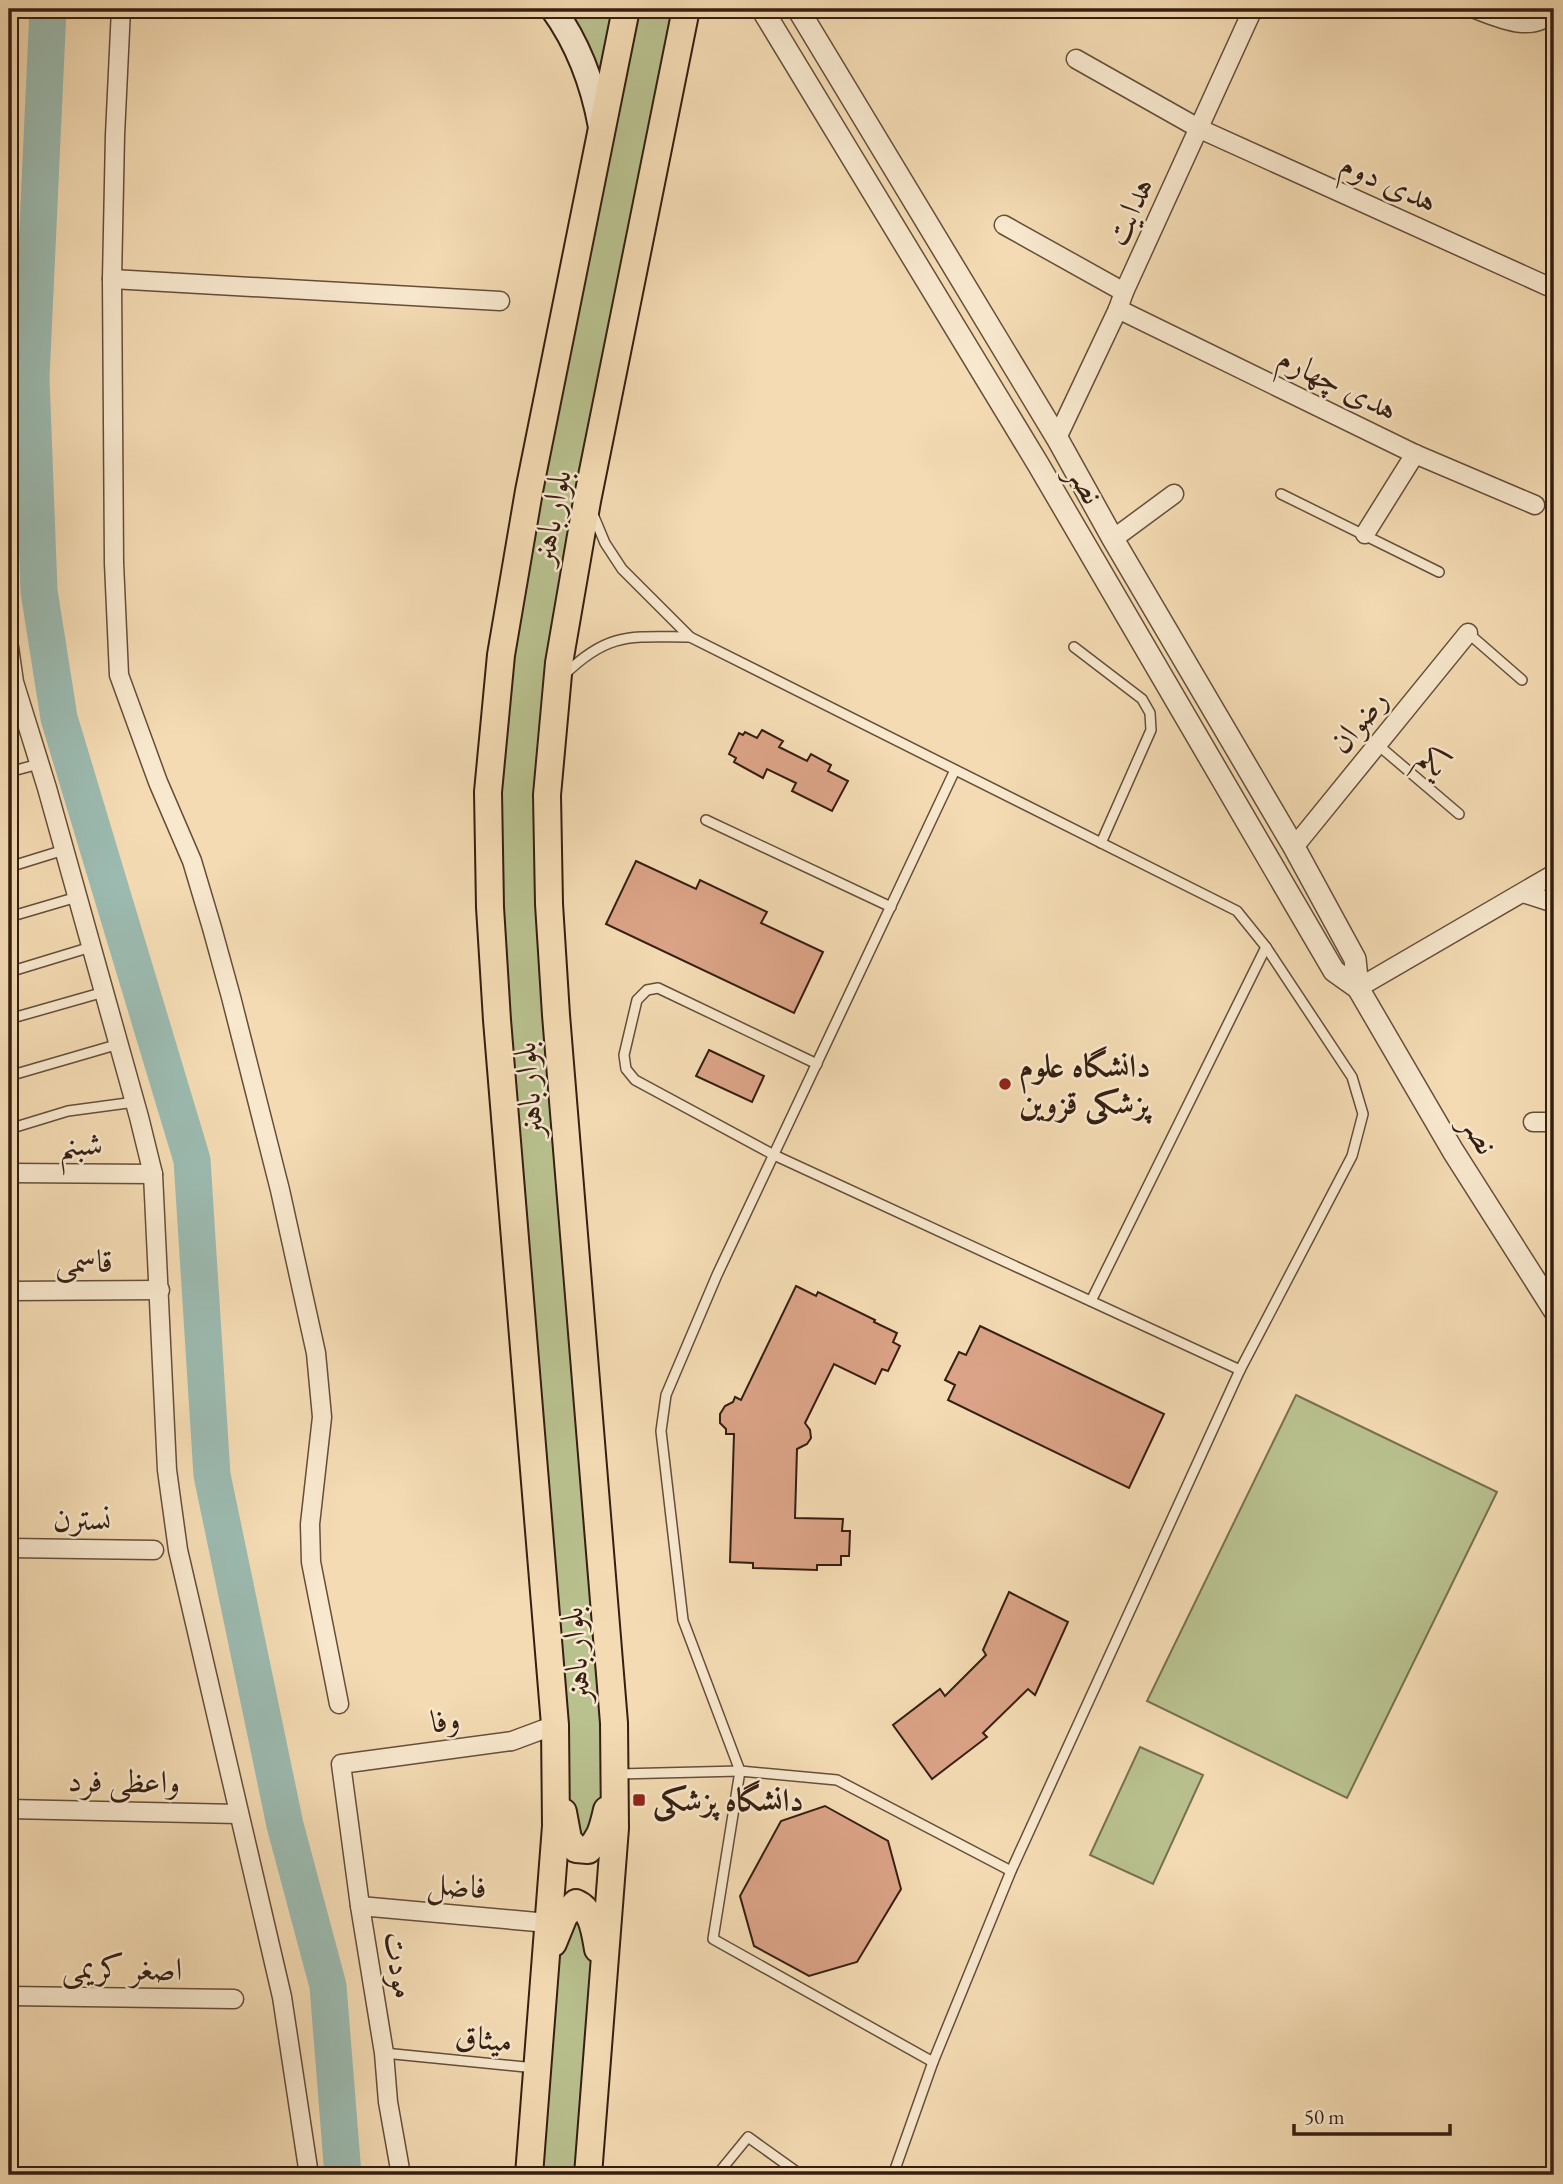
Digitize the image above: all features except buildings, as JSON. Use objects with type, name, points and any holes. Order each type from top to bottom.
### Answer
[{"type":"main road","points":[[553,9],[571,36],[586,68],[595,93],[601,130]]},
{"type":"main road","name":"بلوار باهنر","points":[[529,2175],[556,1826],[555,1725],[497,1020],[490,907],[488,792],[501,655],[529,491],[626,9]]},
{"type":"main road","name":"بلوار باهنر","points":[[588,2175],[615,1828],[614,1723],[557,1029],[549,904],[547,795],[558,681],[587,501],[686,9]]},
{"type":"main road","points":[[555,1765],[568,1839],[576,1849],[588,1850],[602,1832],[614,1769]]},
{"type":"main road","points":[[543,1991],[558,1928],[570,1907],[576,1903],[584,1906],[590,1917],[599,1956],[602,1997]]},
{"type":"street","points":[[121,9],[115,135],[113,279],[114,563],[119,675],[148,757],[192,861],[212,928],[280,1190],[316,1353],[322,1417],[310,1524],[311,1562],[339,1704]]},
{"type":"street","name":"نصر","points":[[762,9],[1038,464],[1334,971],[1358,988]]},
{"type":"street","name":"نصر","points":[[798,9],[1057,438],[1113,539],[1294,847],[1355,959],[1358,988],[1453,1151],[1554,1310]]},
{"type":"street","name":"هدایت","points":[[1057,438],[1253,9]]},
{"type":"street","points":[[1475,9],[1523,24],[1545,20],[1554,11]]},
{"type":"street","name":"هدی دوم","points":[[1076,59],[1200,129],[1554,289]]},
{"type":"street","name":"هدی چهارم","points":[[1004,225],[1121,300],[1415,454],[1535,505]]},
{"type":"street","points":[[113,279],[500,301]]},
{"type":"street","points":[[1365,534],[1415,454]]},
{"type":"street","points":[[1113,539],[1174,494]]},
{"type":"street","name":"رضوان","points":[[1294,847],[1468,633]]},
{"type":"street","points":[[10,658],[19,711],[39,764],[64,850],[153,1174],[167,1469],[178,1550],[282,1997],[309,2175]]},
{"type":"street","points":[[1358,988],[1554,874]]},
{"type":"street","points":[[1523,893],[1554,903]]},
{"type":"street","points":[[1533,1122],[1554,1122]]},
{"type":"street","name":"شبنم","points":[[9,1173],[153,1174]]},
{"type":"street","name":"قاسمی","points":[[9,1291],[159,1290]]},
{"type":"street","name":"نسترن","points":[[9,1548],[154,1550]]},
{"type":"street","name":"وفا","points":[[341,1764],[512,1741],[555,1725]]},
{"type":"street","name":"مودت","points":[[341,1764],[360,1906],[384,2053],[388,2102],[401,2175]]},
{"type":"street","name":"واعظی فرد","points":[[9,1809],[238,1814]]},
{"type":"street","name":"فاضل","points":[[360,1906],[548,1923]]},
{"type":"street","name":"اصغر کریمی","points":[[9,1996],[234,1999]]},
{"type":"lane","points":[[1281,494],[1439,572]]},
{"type":"lane","points":[[587,501],[605,543],[622,569],[690,637],[1237,911],[1266,947],[1352,1077],[1363,1114],[1352,1157],[1240,1370],[1012,1871],[933,2062],[894,2175]]},
{"type":"lane","points":[[1468,633],[1522,680]]},
{"type":"lane","points":[[558,681],[580,659],[615,639],[690,637]]},
{"type":"lane","points":[[1074,647],[1142,699],[1150,713],[1151,730],[1101,843]]},
{"type":"lane","name":"یکم","points":[[1378,745],[1459,814]]},
{"type":"lane","points":[[9,772],[39,764]]},
{"type":"lane","points":[[933,2062],[713,1939],[740,1771],[683,1620],[661,1431],[666,1395],[717,1275],[955,770]]},
{"type":"lane","points":[[706,820],[891,907]]},
{"type":"lane","points":[[9,867],[64,850]]},
{"type":"lane","points":[[9,916],[77,897]]},
{"type":"lane","points":[[9,972],[91,947]]},
{"type":"lane","points":[[1091,1301],[1266,947]]},
{"type":"lane","points":[[817,1064],[658,988],[647,990],[637,1000],[624,1055],[626,1069],[635,1080],[774,1155],[1240,1370]]},
{"type":"lane","points":[[9,1019],[104,992]]},
{"type":"lane","points":[[9,1076],[119,1044]]},
{"type":"lane","points":[[9,1129],[68,1111],[135,1102]]},
{"type":"lane","points":[[614,1769],[740,1771],[837,1780],[1012,1871]]},
{"type":"lane","name":"میثاق","points":[[384,2053],[537,2068]]},
{"type":"lane","points":[[728,2175],[721,2170],[748,2137],[801,2175]]},
{"type":"green space","points":[[553,9],[686,9],[547,795],[614,1723],[596,1843],[568,1839],[488,792],[601,130]]},
{"type":"green space","points":[[1296,1395],[1497,1492],[1347,1798],[1147,1701]]},
{"type":"green space","points":[[1140,1747],[1203,1775],[1153,1884],[1090,1855]]},
{"type":"green space","points":[[570,1907],[595,1936],[588,2175],[529,2175],[543,1991]]},
{"type":"waterway","points":[[48,9],[31,378],[39,591],[59,718],[192,1160],[212,1475],[285,1825],[328,1986],[343,2175]]},
{"type":"place","name":"دانشگاه علوم پزشکی قزوین","points":[[1005,1084]]},
{"type":"place","name":"دانشگاه پزشکی","points":[[639,1800]]}]
